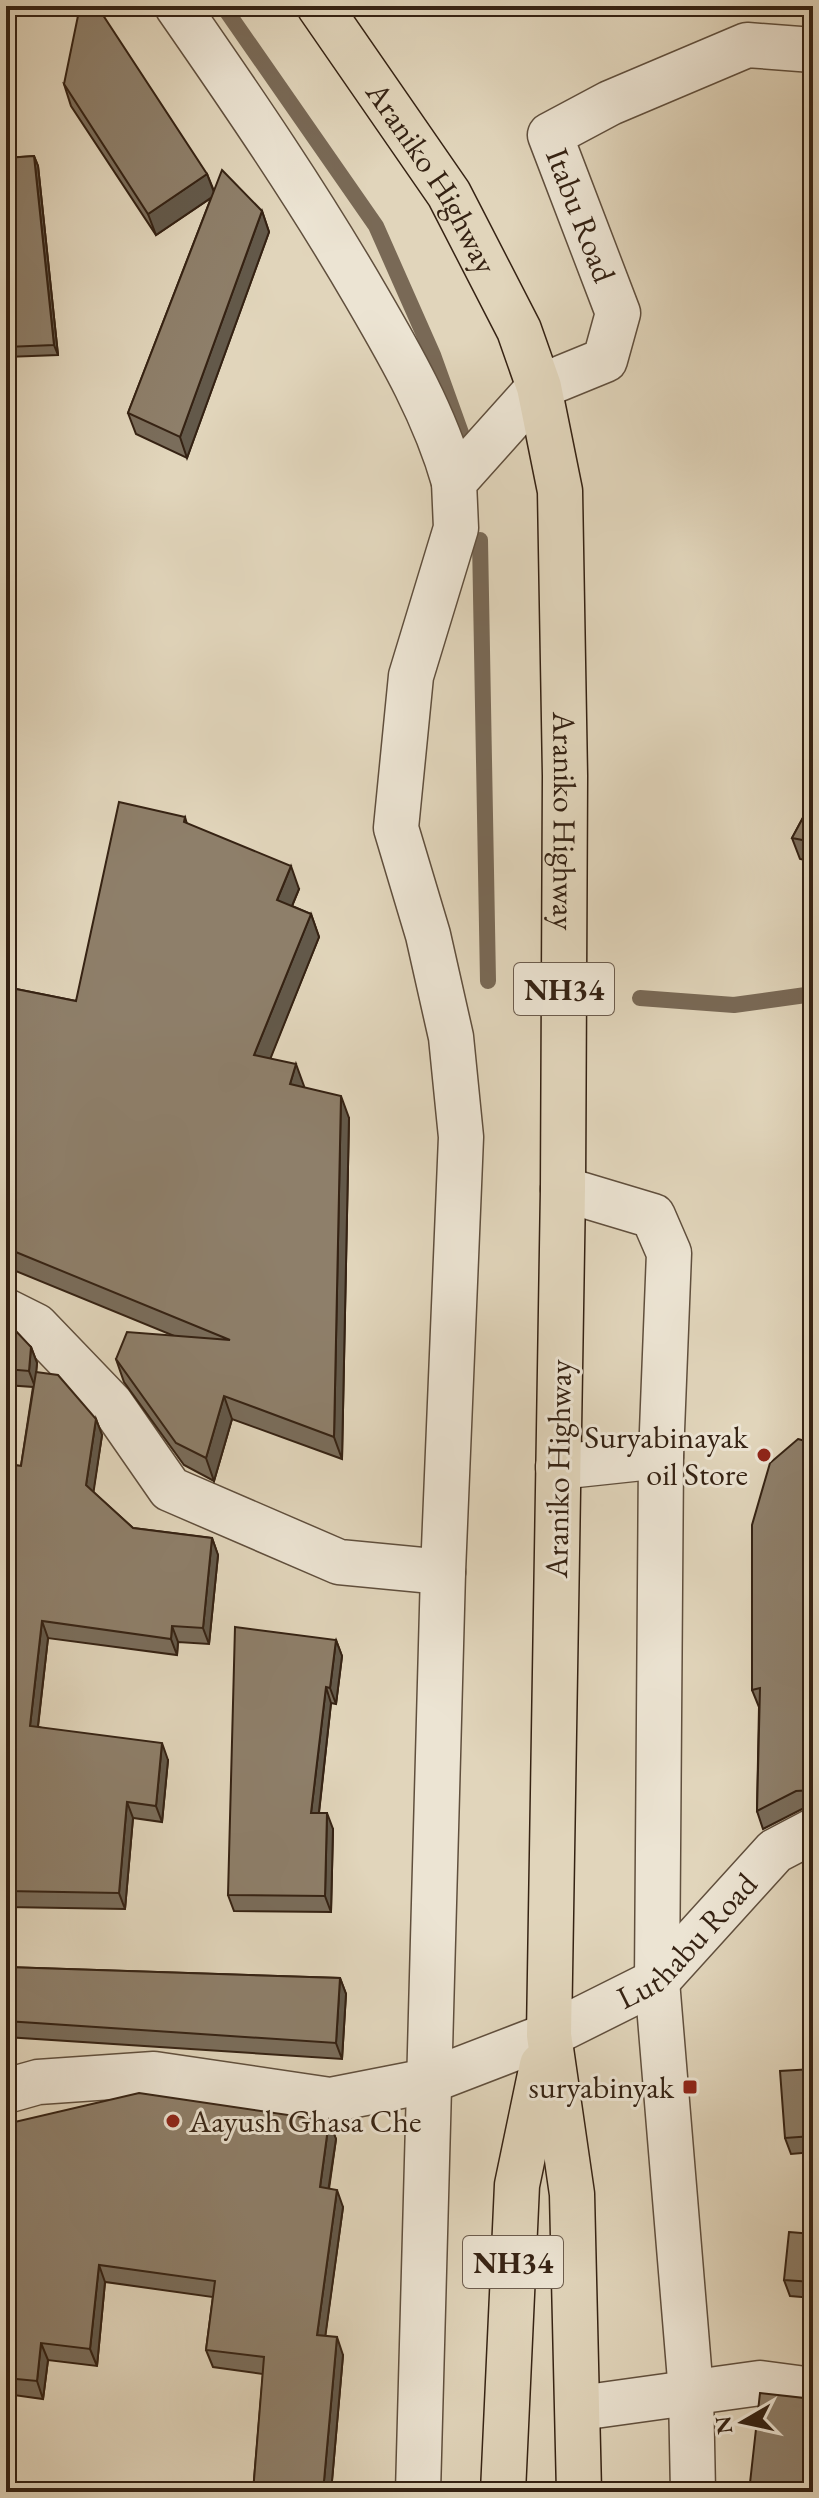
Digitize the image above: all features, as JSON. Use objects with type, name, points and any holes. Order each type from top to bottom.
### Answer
[{"type":"highway","name":"Araniko Highway","points":[[319,6],[449,194],[519,330],[539,387],[560,491],[565,776],[563,1189],[549,2035],[572,2194],[580,2408],[579,2492]]},
{"type":"highway","name":"Araniko Highway","points":[[503,2492],[517,2185],[549,2035]]},
{"type":"street","points":[[177,6],[309,198],[414,382],[445,451],[454,482],[456,528],[411,676],[396,828],[428,935],[451,1037],[461,1137],[443,1572],[432,2080],[418,2492]]},
{"type":"street","name":"Itabu Road","points":[[539,387],[605,360],[618,313],[550,135],[610,103],[747,45],[813,50]]},
{"type":"street","points":[[454,482],[539,387]]},
{"type":"street","points":[[563,1189],[653,1216],[669,1253],[661,1456],[657,1981],[691,2392],[693,2492]]},
{"type":"street","points":[[6,1311],[36,1326],[111,1404],[170,1489],[339,1562],[443,1572]]},
{"type":"street","points":[[558,1467],[661,1456]]},
{"type":"street","name":"Luthabu Road","points":[[6,2091],[38,2082],[154,2074],[330,2100],[432,2080],[549,2035],[657,1981],[775,1851],[813,1831]]},
{"type":"street","points":[[580,2408],[760,2383],[813,2390]]},
{"type":"building","points":[[80,6],[97,6],[207,174],[148,214],[64,84]]},
{"type":"building","points":[[34,156],[54,345],[6,347],[6,158]]},
{"type":"building","points":[[222,170],[262,211],[180,437],[128,413]]},
{"type":"building","points":[[813,584],[813,599],[806,595]]},
{"type":"building","points":[[813,799],[813,842],[792,838]]},
{"type":"building","points":[[119,802],[185,817],[184,822],[291,866],[277,900],[311,914],[254,1055],[296,1064],[290,1084],[341,1096],[334,1437],[224,1396],[206,1458],[176,1443],[116,1359],[127,1332],[230,1340],[6,1248],[6,987],[76,1001]]},
{"type":"building","points":[[6,1329],[15,1330],[31,1347],[29,1371],[6,1369]]},
{"type":"building","points":[[36,1372],[58,1375],[96,1419],[86,1485],[133,1528],[212,1538],[203,1628],[172,1626],[171,1639],[42,1621],[30,1726],[162,1743],[156,1806],[127,1802],[119,1893],[6,1891],[6,1464],[21,1466]]},
{"type":"building","points":[[798,1439],[813,1443],[813,1790],[796,1791],[757,1811],[760,1688],[752,1690],[752,1525],[770,1463]]},
{"type":"building","points":[[235,1627],[336,1640],[330,1688],[326,1687],[311,1813],[327,1813],[325,1896],[228,1895]]},
{"type":"building","points":[[6,1967],[340,1978],[336,2043],[6,2021]]},
{"type":"building","points":[[813,2069],[813,2136],[785,2138],[780,2071]]},
{"type":"building","points":[[139,2093],[329,2121],[320,2187],[337,2190],[317,2335],[337,2337],[323,2492],[253,2492],[264,2357],[206,2350],[215,2281],[99,2265],[90,2349],[41,2343],[37,2381],[6,2378],[6,2124]]},
{"type":"building","points":[[789,2232],[813,2234],[813,2282],[784,2280]]},
{"type":"building","points":[[760,2393],[813,2399],[813,2492],[749,2492]]},
{"type":"waterway","points":[[223,6],[376,226],[433,355],[465,444]]},
{"type":"waterway","points":[[480,540],[488,981]]},
{"type":"waterway","points":[[640,998],[734,1005],[813,994]]},
{"type":"place","name":"Suryabinayak oil Store","points":[[764,1455]]},
{"type":"place","name":"suryabinyak","points":[[690,2087]]},
{"type":"place","name":"Aayush Ghasa Che","points":[[173,2121]]}]
